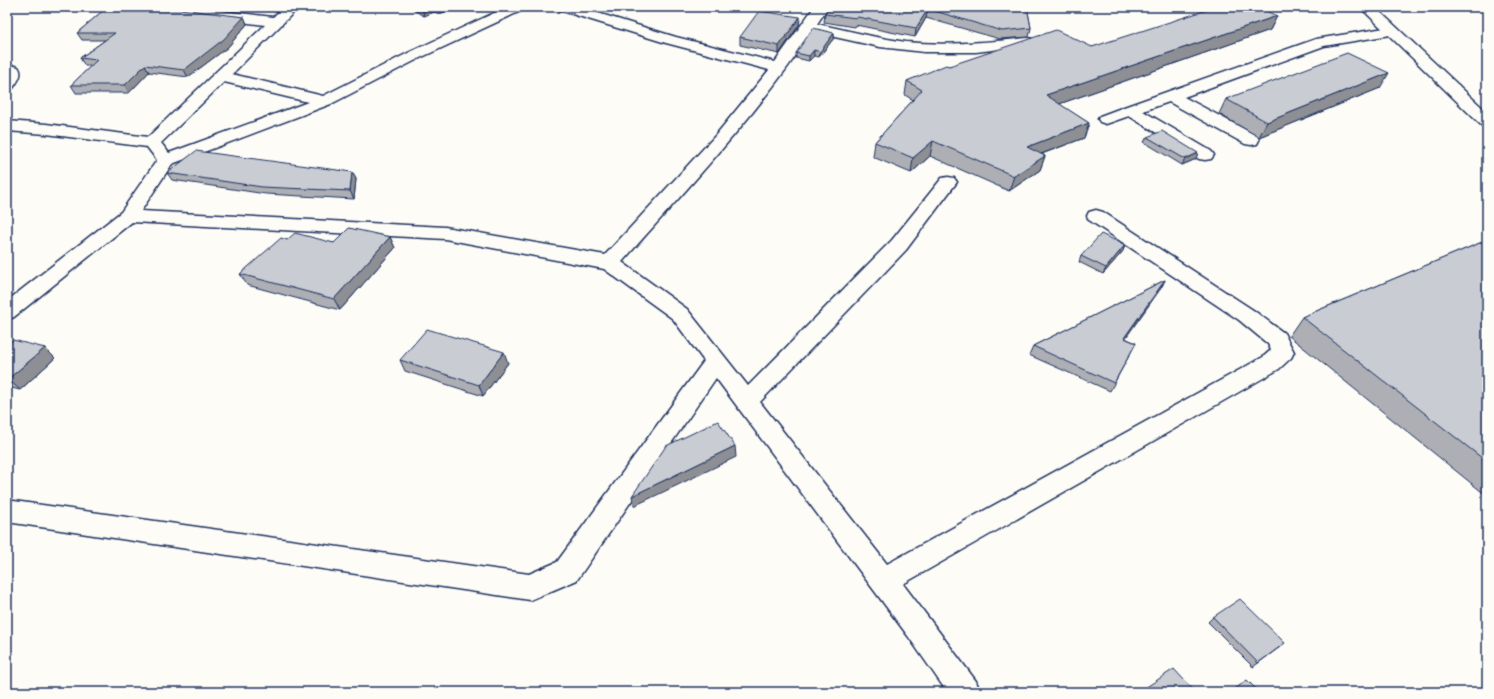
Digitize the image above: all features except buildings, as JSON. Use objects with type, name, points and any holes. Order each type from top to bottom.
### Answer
[{"type":"main road","points":[[152,7],[276,22]]},
{"type":"main road","points":[[152,143],[292,7]]},
{"type":"main road","points":[[7,312],[128,216],[166,160],[325,101],[518,7]]},
{"type":"main road","points":[[564,7],[732,58],[780,68]]},
{"type":"main road","points":[[610,264],[739,118],[780,68],[821,7]]},
{"type":"main road","points":[[1367,7],[1487,121]]},
{"type":"main road","points":[[809,27],[890,44],[942,48],[993,47],[1028,42]]},
{"type":"main road","points":[[1106,119],[1321,42],[1391,30]]},
{"type":"main road","points":[[7,69],[13,70],[13,75],[7,85]]},
{"type":"main road","points":[[220,76],[325,101]]},
{"type":"main road","points":[[1171,96],[1251,140]]},
{"type":"main road","points":[[1130,110],[1206,154]]},
{"type":"main road","points":[[7,126],[46,129],[152,143],[166,160]]},
{"type":"main road","points":[[746,402],[899,245],[948,182]]},
{"type":"main road","points":[[128,216],[445,233],[610,264],[680,314],[883,581],[965,692]]},
{"type":"main road","points":[[883,581],[1271,363],[1283,352],[1276,339],[1246,315],[1096,216]]},
{"type":"main road","points":[[7,511],[530,587],[567,571],[716,361]]}]
